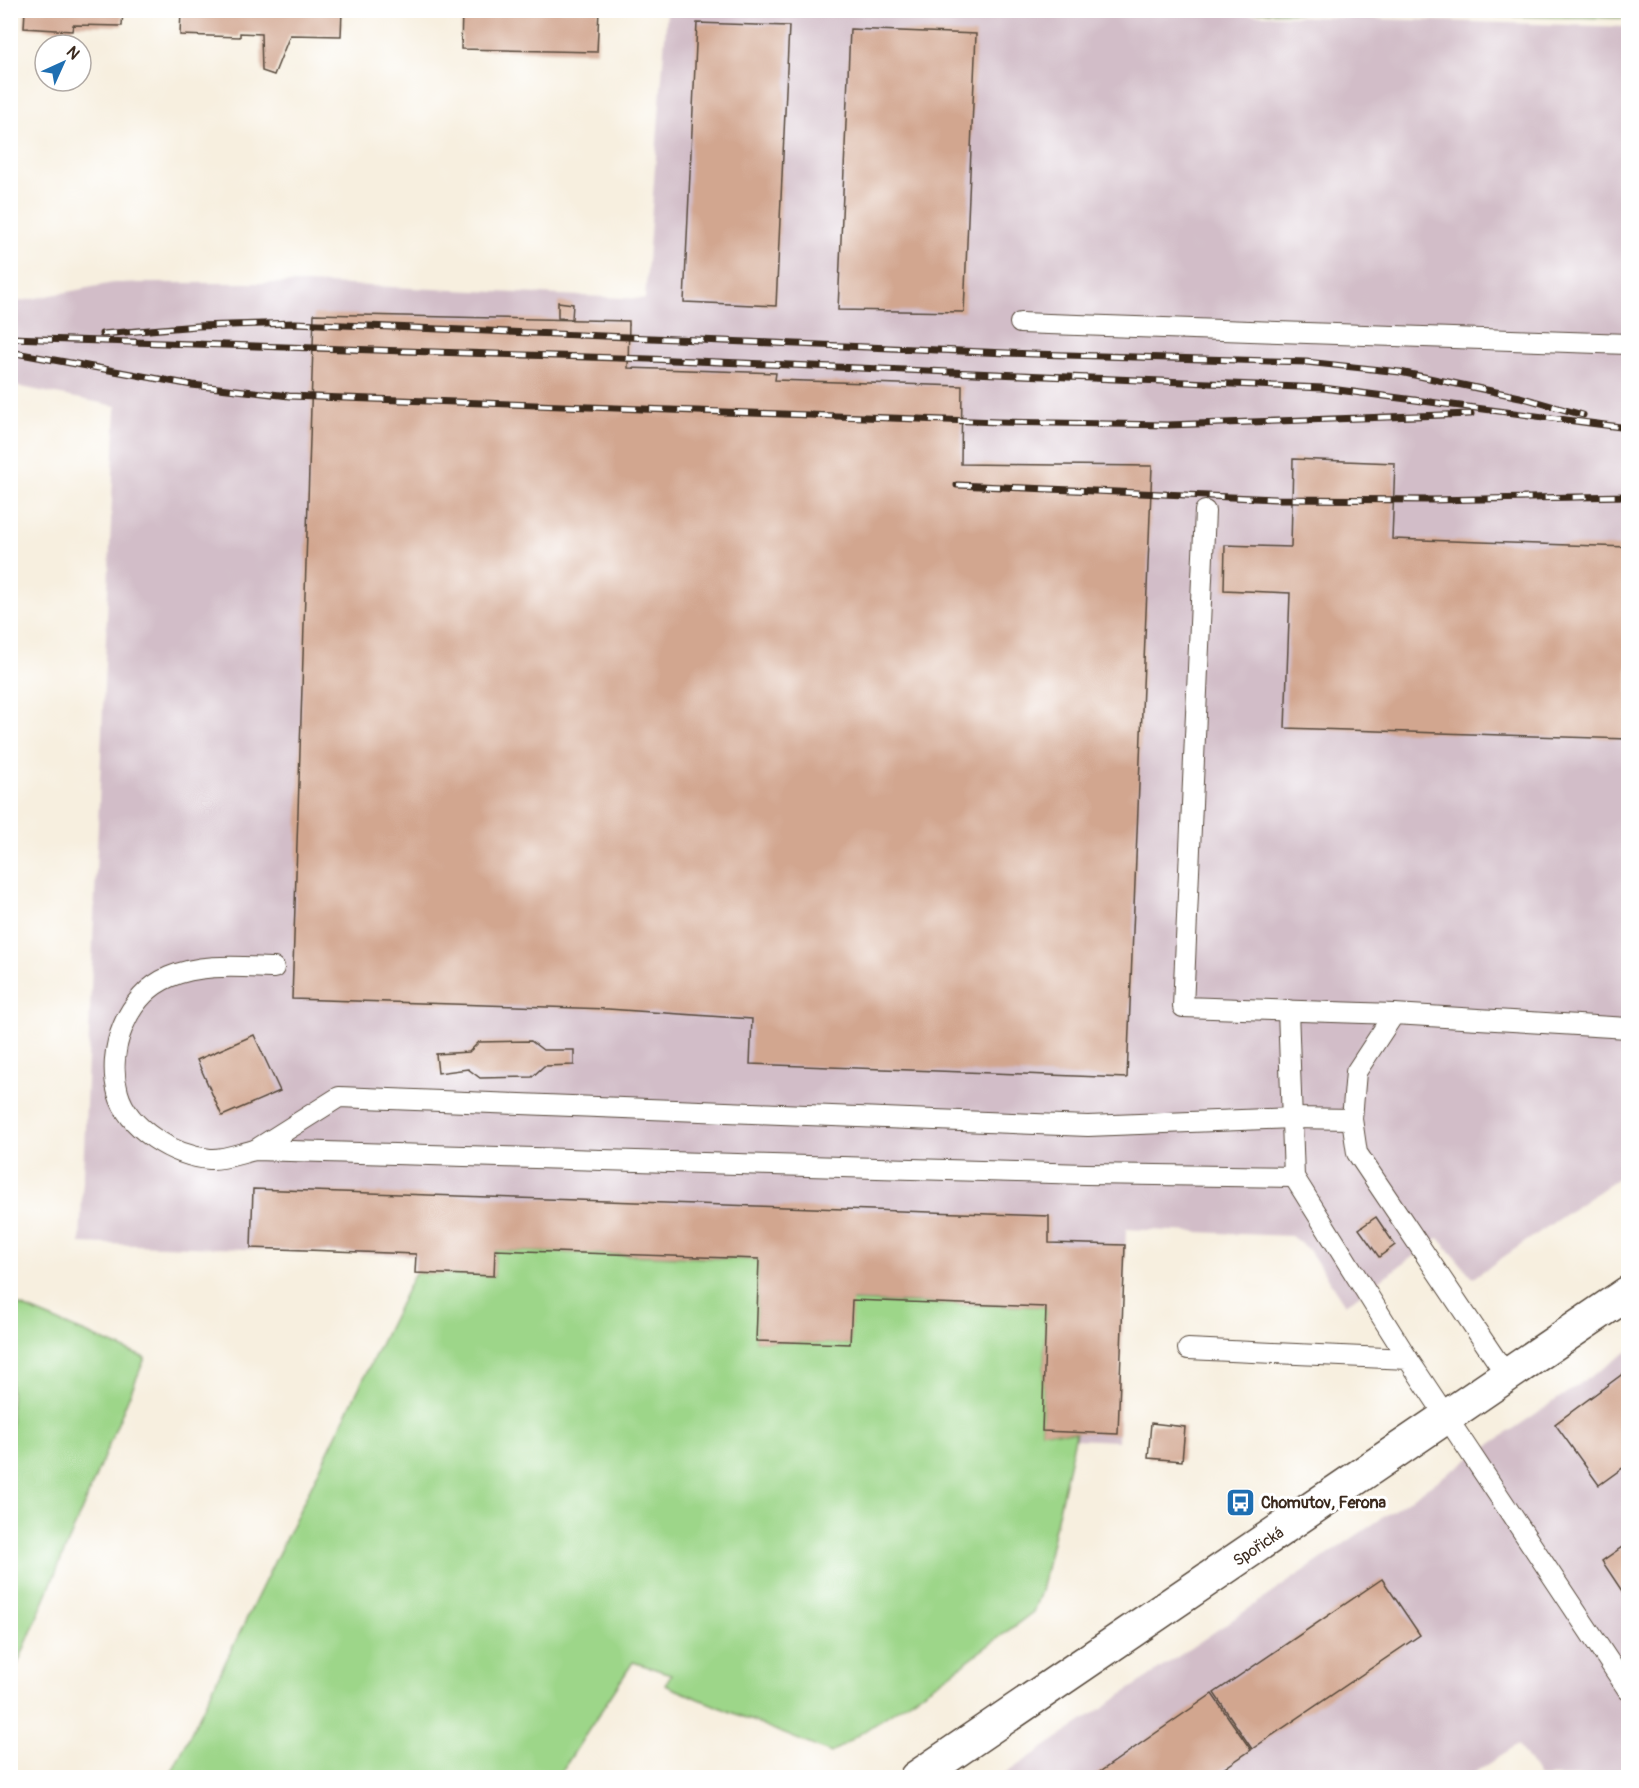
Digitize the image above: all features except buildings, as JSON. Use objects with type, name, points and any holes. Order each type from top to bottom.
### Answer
[{"type":"street","name":"Spořická","points":[[916,1778],[1629,1293]]},
{"type":"lane","points":[[1020,323],[1629,344]]},
{"type":"lane","points":[[1205,511],[1183,1007],[1394,1014],[1629,1028]]},
{"type":"lane","points":[[274,968],[204,967],[168,977],[138,1000],[121,1028],[114,1060],[118,1094],[134,1123],[170,1148],[210,1159],[255,1150],[1294,1178]]},
{"type":"lane","points":[[1288,1010],[1294,1178],[1446,1418],[1629,1690]]},
{"type":"lane","points":[[1394,1014],[1356,1072],[1352,1119],[1357,1153],[1507,1376]]},
{"type":"lane","points":[[255,1150],[339,1097],[1088,1126],[1292,1118],[1352,1119]]},
{"type":"lane","points":[[1188,1349],[1408,1359]]},
{"type":"shaded area","points":[[667,11],[1143,11],[1628,27],[1628,1171],[1473,1278],[1439,1238],[1345,1305],[1309,1250],[1291,1236],[1126,1229],[1118,1441],[1074,1439],[1075,1433],[1042,1431],[1046,1307],[847,1307],[846,1344],[756,1341],[758,1259],[495,1250],[494,1276],[415,1273],[414,1276],[414,1255],[80,1243],[116,406],[11,385],[11,303],[113,283],[307,283],[645,299]]},
{"type":"shaded area","points":[[1628,1351],[1628,1777],[1539,1777],[1518,1745],[1467,1777],[999,1778]]},
{"type":"green space","points":[[1192,10],[1628,10],[1628,18],[1192,11]]},
{"type":"green space","points":[[495,1250],[759,1260],[756,1341],[850,1344],[851,1301],[1046,1307],[1042,1431],[1076,1433],[1041,1591],[1033,1612],[950,1674],[831,1753],[665,1685],[671,1674],[633,1662],[558,1777],[169,1778],[415,1273],[494,1276]]},
{"type":"green space","points":[[11,1302],[145,1358],[11,1680]]},
{"type":"railway","points":[[102,334],[197,326],[295,323],[1033,354],[1306,362],[1400,372],[1520,397],[1583,415]]},
{"type":"railway","points":[[10,338],[649,359],[1323,388],[1628,428]]},
{"type":"railway","points":[[10,352],[192,385],[289,396],[999,422],[1168,425],[1471,414]]},
{"type":"railway","points":[[957,485],[1276,499],[1432,500],[1628,496]]},
{"type":"place","name":"Chomutov, Ferona","points":[[1240,1502]]}]
